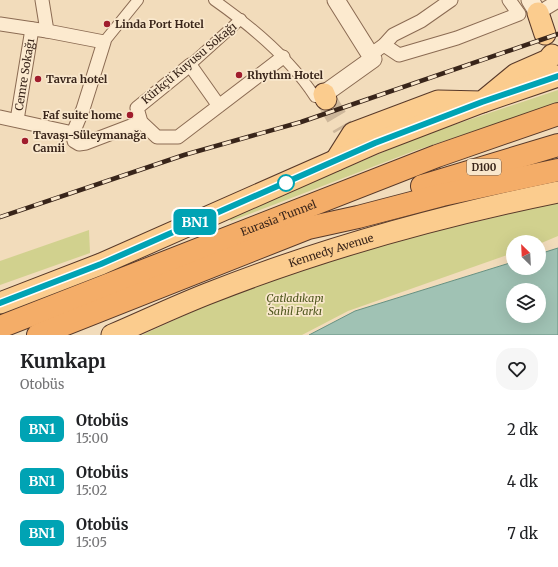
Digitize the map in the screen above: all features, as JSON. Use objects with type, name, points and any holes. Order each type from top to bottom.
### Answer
[{"type":"highway","name":"Eurasia Tunnel","points":[[0,327],[437,156],[558,114]]},
{"type":"highway","name":"Eurasia Tunnel","points":[[308,228],[410,189],[558,145]]},
{"type":"highway","points":[[38,335],[308,228],[358,217],[442,194],[558,170]]},
{"type":"main road","points":[[534,7],[545,34]]},
{"type":"main road","points":[[336,160],[348,130],[438,101],[482,102],[516,74],[548,60],[552,55]]},
{"type":"main road","points":[[0,303],[101,264],[336,160],[482,102],[558,76]]},
{"type":"main road","name":"Kennedy Avenue","points":[[112,335],[212,292],[343,247],[435,220],[558,192]]},
{"type":"street","points":[[42,0],[47,31]]},
{"type":"street","points":[[0,117],[73,133],[104,42],[138,0]]},
{"type":"street","points":[[214,0],[241,19],[283,57],[315,97],[325,96],[372,57],[392,35],[421,21],[451,0]]},
{"type":"street","points":[[336,0],[372,57]]},
{"type":"street","points":[[384,45],[399,55],[458,38],[519,14],[509,0]]},
{"type":"street","points":[[534,7],[558,1]]},
{"type":"street","name":"Kürkçü Kuyusu Sokağı","points":[[73,133],[74,141],[79,144],[86,143],[141,122],[137,108],[190,65],[241,19]]},
{"type":"street","points":[[0,24],[104,42]]},
{"type":"street","name":"Cemre Sokağı","points":[[17,120],[32,29]]},
{"type":"street","points":[[141,122],[157,137],[178,137],[283,57]]},
{"type":"street","points":[[190,65],[219,106]]},
{"type":"green space","points":[[558,90],[558,103],[414,151],[231,221],[229,218],[421,136]]},
{"type":"green space","name":"Çatladıkapı Sahil Parkı","points":[[558,201],[558,236],[546,241],[546,235],[506,235],[506,255],[348,311],[302,335],[142,335],[229,295],[336,257],[438,228],[484,220]]},
{"type":"green space","points":[[89,230],[90,253],[0,285],[0,261]]},
{"type":"shaded area","points":[[558,248],[558,335],[309,335],[355,311],[506,264],[506,275],[546,275],[546,252]]},
{"type":"tunnel","points":[[326,99],[343,128]]},
{"type":"railway","points":[[0,217],[184,155],[301,122],[558,34]]},
{"type":"bus line","name":"BN1","points":[[0,303],[101,264],[375,143],[482,102],[558,76]]},
{"type":"place","name":"Linda Port Hotel","points":[[107,24]]},
{"type":"place","name":"Rhythm Hotel","points":[[239,75]]},
{"type":"place","name":"Tavra hotel","points":[[38,79]]},
{"type":"place","name":"Faf suite home","points":[[130,115]]},
{"type":"place","name":"Tavaşı-Süleymanağa Camii","points":[[25,141]]}]
